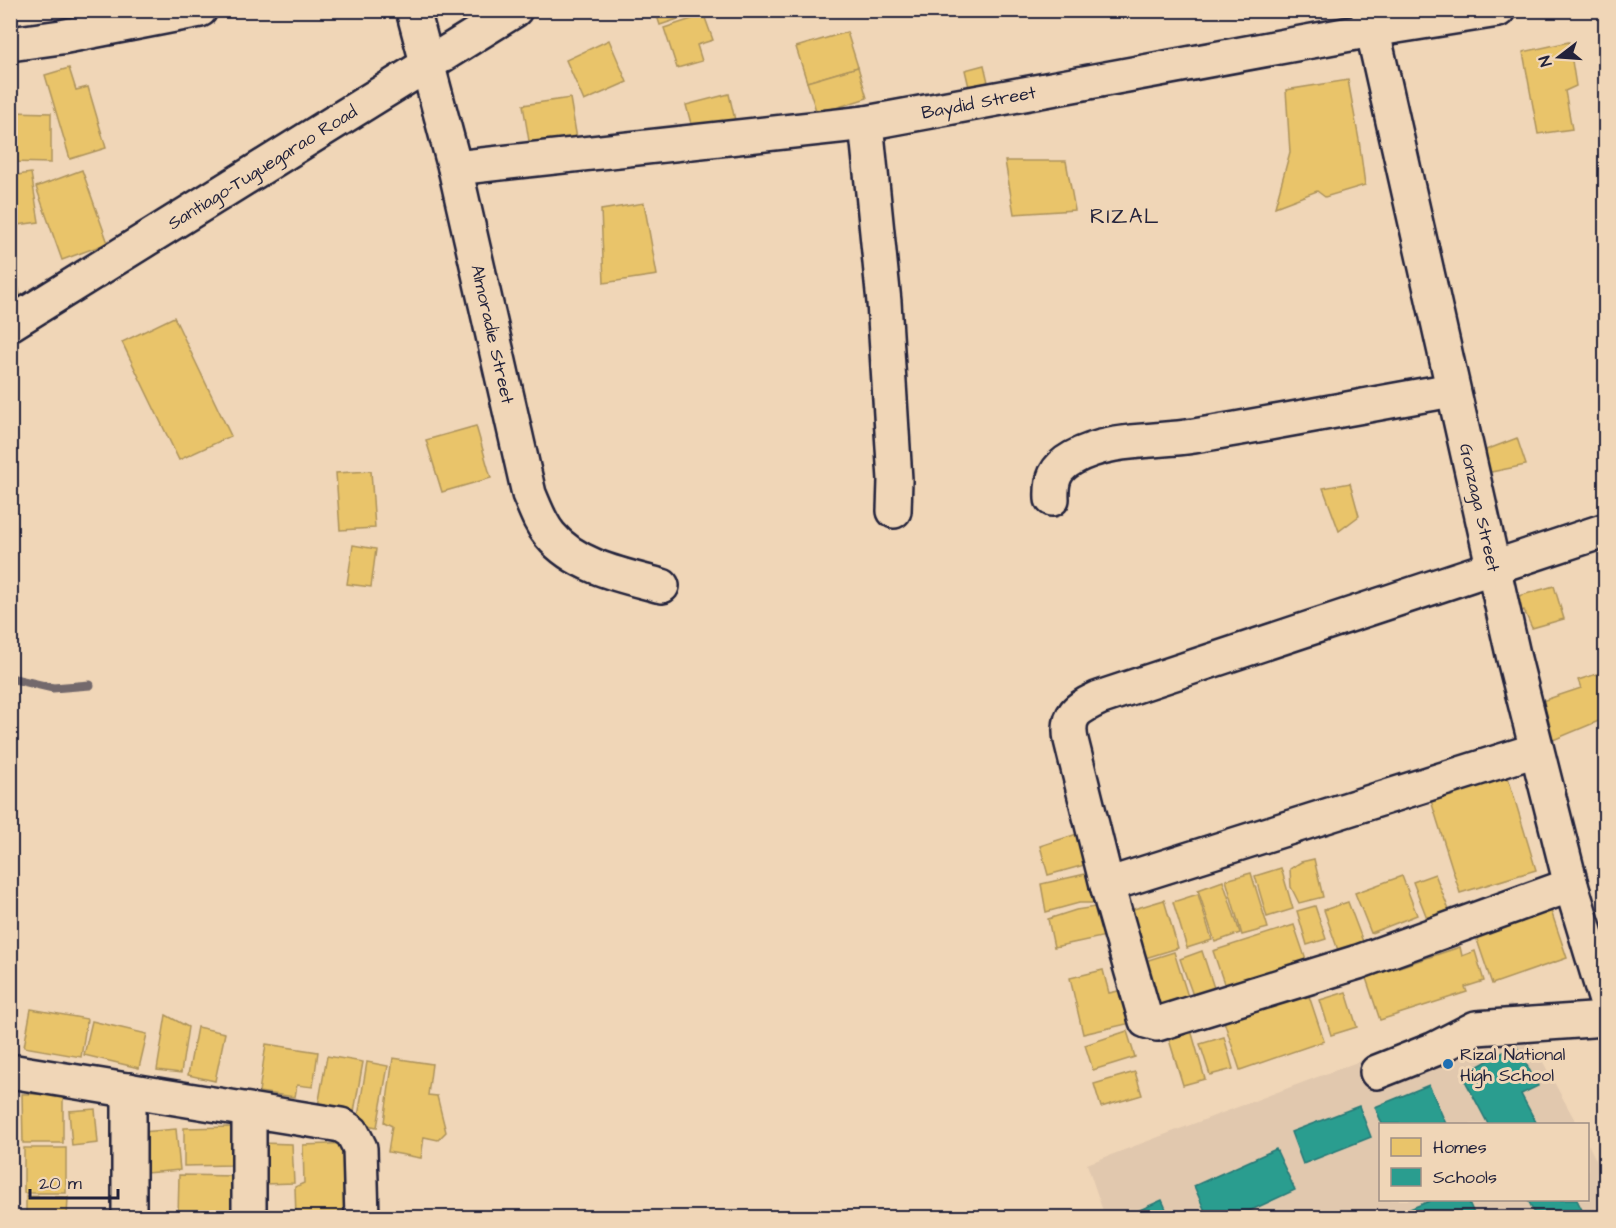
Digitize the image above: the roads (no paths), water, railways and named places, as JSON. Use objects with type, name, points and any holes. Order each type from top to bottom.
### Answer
[{"type":"main road","points":[[10,44],[61,37],[200,10]]},
{"type":"main road","name":"Almoradie Street","points":[[413,10],[455,168],[529,494],[541,521],[551,536],[581,560],[609,572],[662,586]]},
{"type":"main road","name":"Santiago-Tuguegarao Road","points":[[10,324],[515,10]]},
{"type":"main road","name":"Baydid Street","points":[[455,168],[866,123],[1370,20],[1498,10]]},
{"type":"main road","name":"Gonzaga Street","points":[[1370,20],[1525,706],[1571,885],[1605,1001]]},
{"type":"main road","points":[[866,123],[884,302],[894,470],[894,511]]},
{"type":"main road","points":[[1052,499],[1051,483],[1054,474],[1062,464],[1103,446],[1192,436],[1452,390]]},
{"type":"main road","points":[[1571,885],[1358,962],[1157,1024],[1146,1022],[1107,885],[1070,733],[1070,722],[1078,709],[1099,698],[1605,530]]},
{"type":"main road","points":[[1107,885],[1536,750]]},
{"type":"main road","points":[[1377,1072],[1435,1049],[1476,1028],[1605,1019]]},
{"type":"main road","points":[[10,1071],[341,1125],[352,1132],[360,1148],[362,1218]]},
{"type":"main road","points":[[129,1090],[129,1218]]},
{"type":"main road","points":[[249,1111],[249,1218]]},
{"type":"waterway","points":[[10,678],[53,688],[90,685]]},
{"type":"place","name":"Rizal National High School","points":[[1448,1064]]},
{"type":"district","name":"RIZAL","points":[[1125,216]]}]
